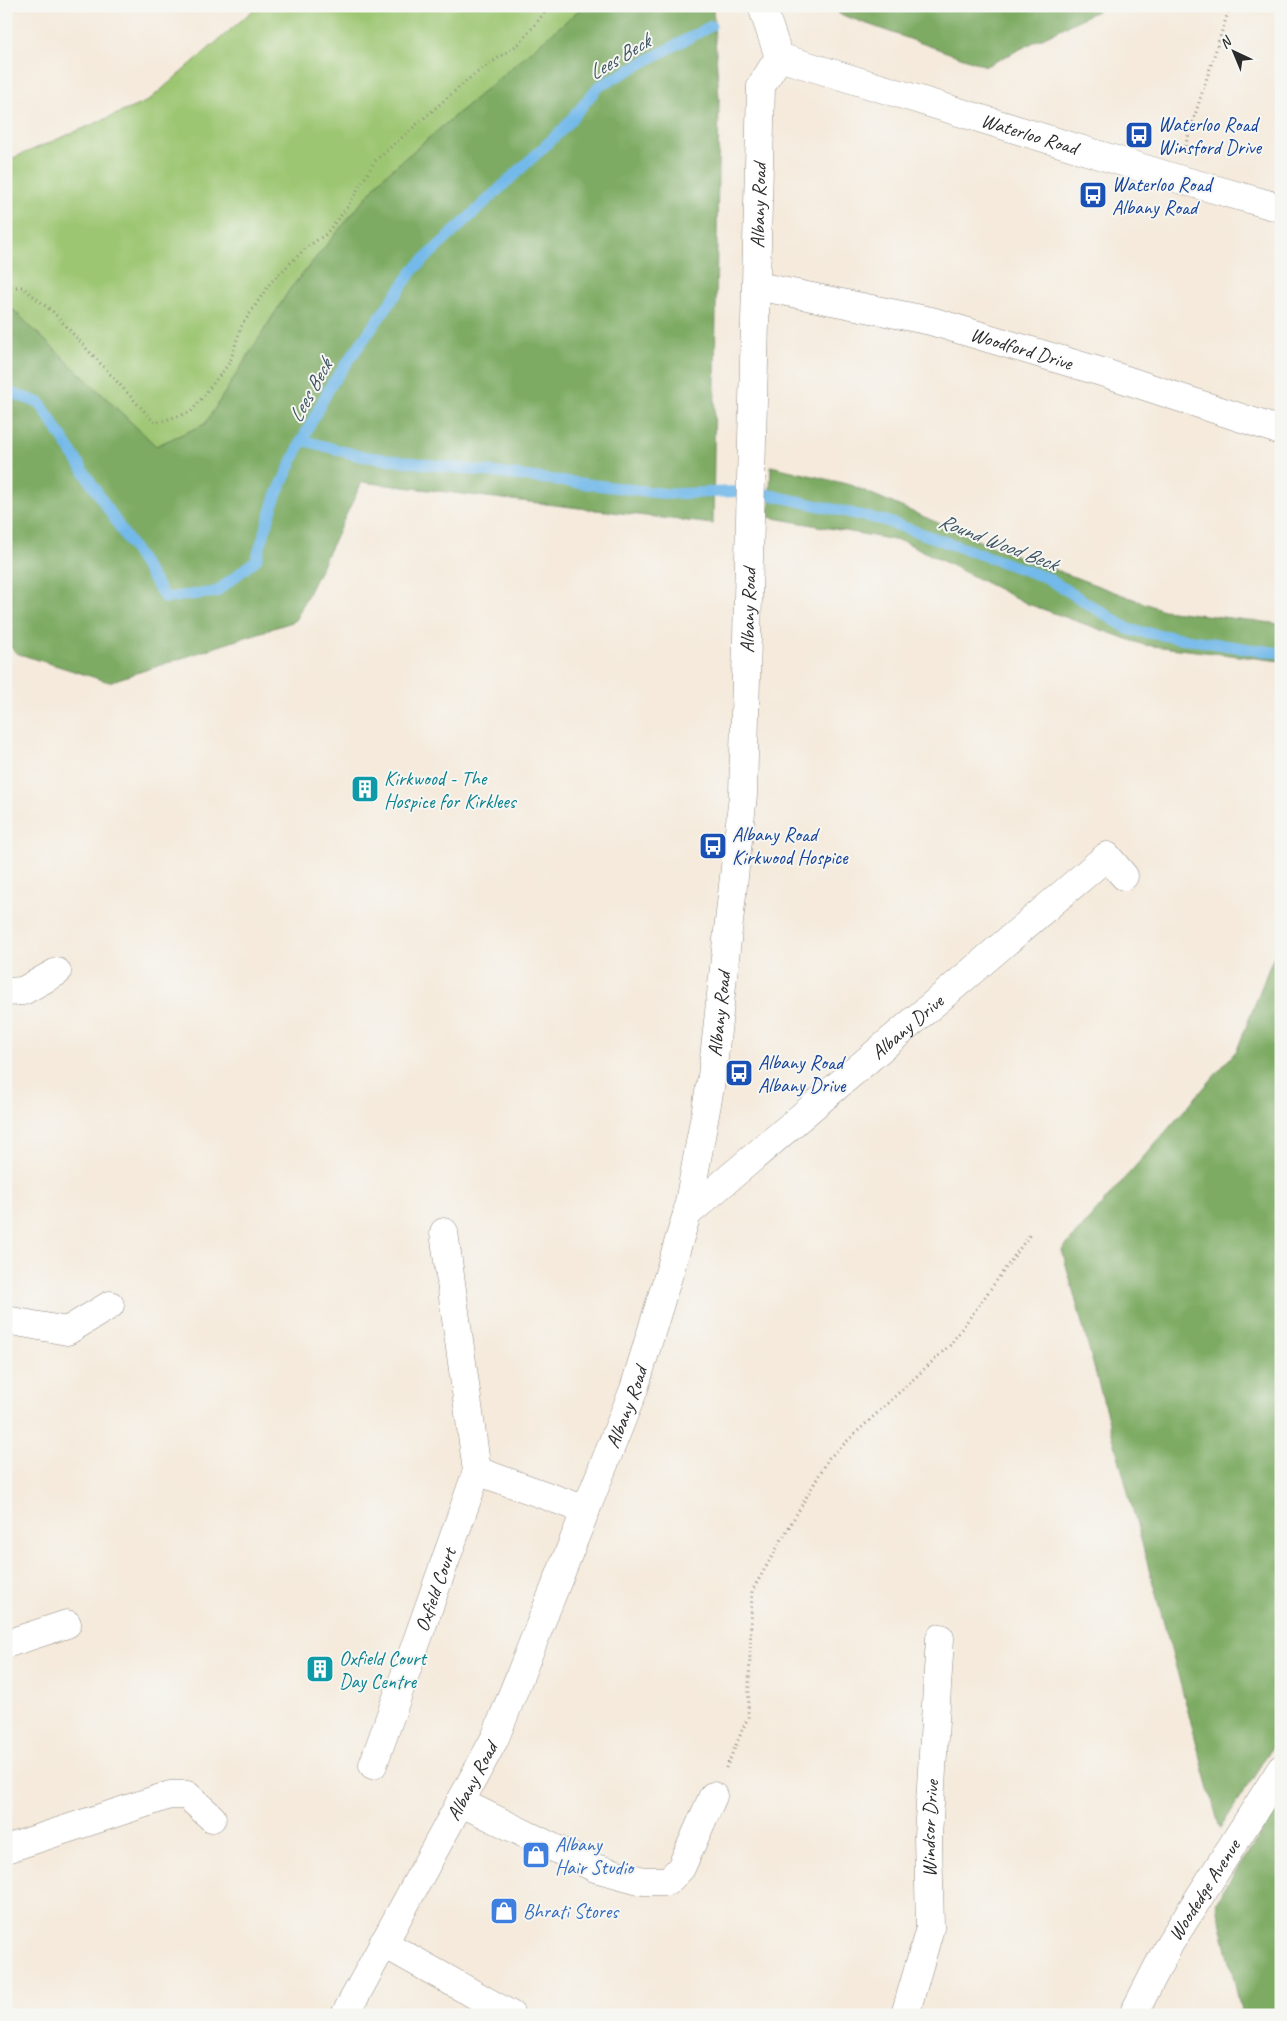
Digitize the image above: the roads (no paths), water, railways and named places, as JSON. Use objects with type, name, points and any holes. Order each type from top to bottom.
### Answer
[{"type":"street","points":[[762,6],[779,57]]},
{"type":"street","name":"Waterloo Road","points":[[779,57],[1175,178],[1281,208]]},
{"type":"street","name":"Albany Road","points":[[345,2015],[495,1738],[634,1388],[687,1214],[712,1076],[743,795],[761,86],[779,57]]},
{"type":"street","name":"Woodford Drive","points":[[757,286],[931,321],[1105,373],[1281,432]]},
{"type":"street","name":"Albany Drive","points":[[687,1214],[1107,856],[1124,876]]},
{"type":"street","points":[[6,992],[23,990],[57,972]]},
{"type":"street","name":"Oxfield Court","points":[[373,1765],[477,1471],[444,1232]]},
{"type":"street","points":[[6,1320],[66,1331],[110,1305]]},
{"type":"street","points":[[477,1471],[586,1510]]},
{"type":"street","points":[[6,1644],[67,1624]]},
{"type":"street","name":"Windsor Drive","points":[[905,2015],[930,1928],[928,1836],[940,1638]]},
{"type":"street","name":"Woodedge Avenue","points":[[1132,2015],[1170,1943],[1281,1769]]},
{"type":"street","points":[[6,1849],[170,1794],[187,1795],[212,1818]]},
{"type":"street","points":[[460,1802],[595,1868],[643,1882],[668,1881],[682,1868],[714,1796]]},
{"type":"street","points":[[383,1943],[511,2015]]},
{"type":"waterway","name":"Lees Beck","points":[[6,391],[40,403],[165,598],[216,592],[256,560],[276,496],[302,440],[331,385],[414,269],[563,129],[598,87],[711,26]]},
{"type":"waterway","name":"Round Wood Beck","points":[[302,440],[360,456],[668,494],[753,491],[886,521],[1047,578],[1130,630],[1281,653]]},
{"type":"place","name":"Waterloo Road Winsford Drive","points":[[1139,135]]},
{"type":"place","name":"Waterloo Road Albany Road","points":[[1093,195]]},
{"type":"place","name":"Kirkwood - The Hospice for Kirklees","points":[[365,789]]},
{"type":"place","name":"Albany Road Kirkwood Hospice","points":[[713,846]]},
{"type":"place","name":"Albany Road Albany Drive","points":[[739,1073]]},
{"type":"place","name":"Oxfield Court Day Centre","points":[[320,1669]]},
{"type":"place","name":"Albany Hair Studio","points":[[536,1855]]},
{"type":"place","name":"Bhrati Stores","points":[[504,1911]]}]
